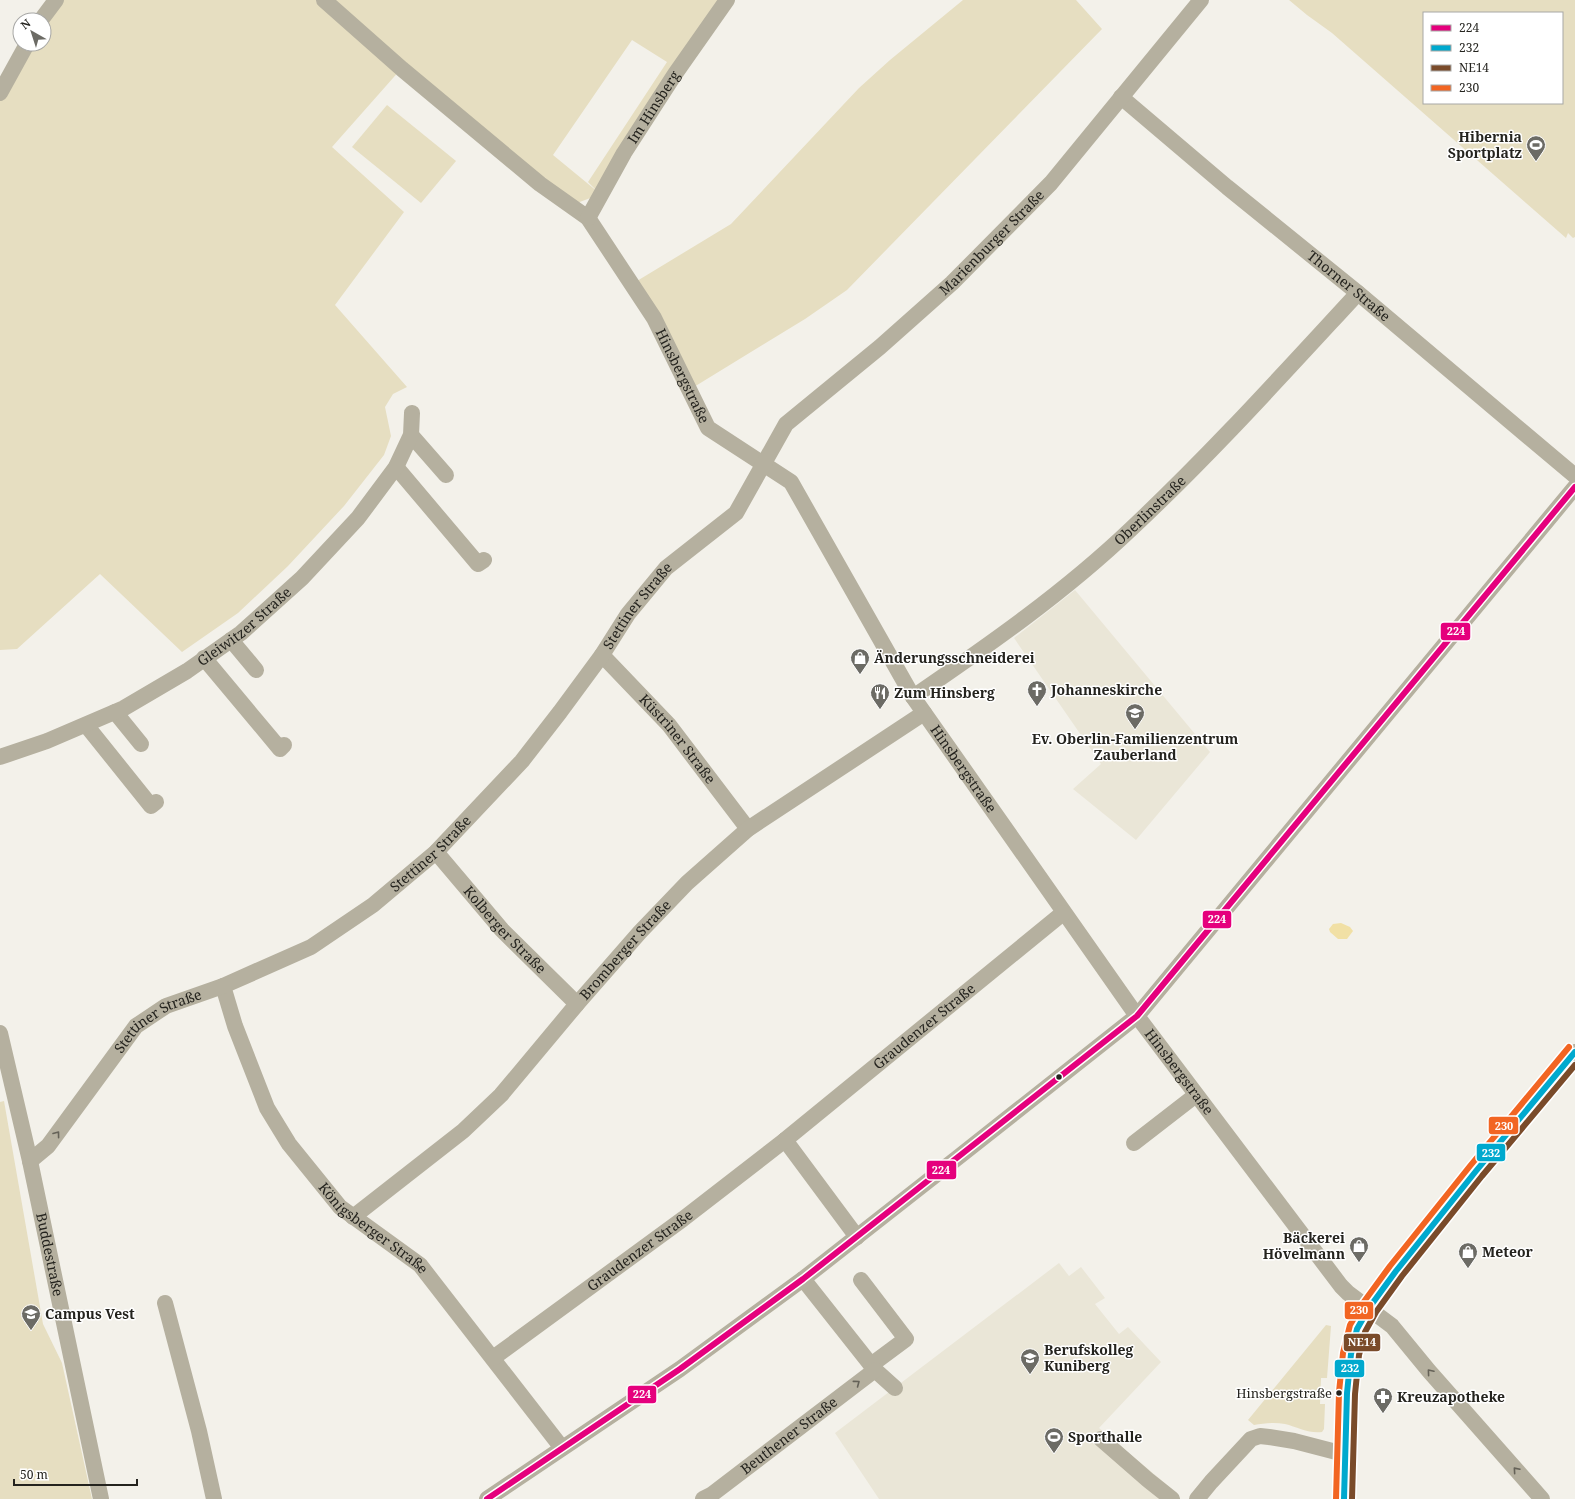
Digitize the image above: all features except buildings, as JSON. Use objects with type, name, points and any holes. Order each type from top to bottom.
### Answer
[{"type":"street","points":[[47,12],[56,0]]},
{"type":"street","points":[[324,0],[402,69],[522,170],[588,218]]},
{"type":"street","name":"Im Hinsberg","points":[[588,218],[624,153],[675,74],[727,0]]},
{"type":"street","name":"Marienburger Straße","points":[[764,464],[786,424],[880,347],[952,283],[1051,183],[1201,0]]},
{"type":"street","points":[[0,93],[23,52]]},
{"type":"street","name":"Thorner Straße","points":[[1121,97],[1226,187],[1358,293],[1575,476]]},
{"type":"street","name":"Hinsbergstraße","points":[[588,218],[654,318],[708,428],[791,482],[913,697],[1136,1016],[1340,1286],[1392,1326],[1542,1499]]},
{"type":"street","name":"Oberlinstraße","points":[[913,697],[1040,607],[1131,529],[1225,437],[1358,293]]},
{"type":"street","name":"Gleiwitzer Straße","points":[[0,757],[47,741],[124,708],[187,671],[241,633],[302,578],[358,518],[396,467],[410,435],[412,413]]},
{"type":"street","points":[[410,435],[446,475]]},
{"type":"street","name":"Stettiner Straße","points":[[30,1161],[48,1146],[136,1026],[166,1006],[223,986],[311,946],[374,905],[436,852],[522,761],[602,654],[628,614],[666,568],[736,513],[764,464]]},
{"type":"street","points":[[396,467],[478,564],[484,560]]},
{"type":"street","points":[[487,1499],[680,1369],[804,1279],[1136,1016],[1575,487]]},
{"type":"street","points":[[231,640],[256,670]]},
{"type":"street","name":"Küstriner Straße","points":[[602,654],[669,725],[748,829]]},
{"type":"street","points":[[204,658],[280,749],[284,746]]},
{"type":"street","points":[[115,712],[141,744]]},
{"type":"street","name":"Bromberger Straße","points":[[353,1217],[463,1131],[501,1095],[576,1004],[640,932],[687,883],[748,829],[924,712]]},
{"type":"street","points":[[86,725],[151,806],[156,802]]},
{"type":"street","name":"Kolberger Straße","points":[[436,852],[502,930],[576,1004]]},
{"type":"street","name":"Graudenzer Straße","points":[[493,1358],[677,1224],[785,1140],[1064,913]]},
{"type":"street","name":"Königsberger Straße","points":[[223,986],[235,1026],[267,1108],[289,1144],[340,1207],[420,1265],[562,1448]]},
{"type":"street","name":"Buddestraße","points":[[0,1033],[30,1161],[101,1499]]},
{"type":"street","points":[[1344,1499],[1344,1454],[1347,1393],[1351,1354],[1357,1329],[1369,1308],[1396,1271],[1476,1171],[1575,1052]]},
{"type":"street","points":[[1134,1143],[1196,1095]]},
{"type":"street","points":[[785,1140],[857,1237]]},
{"type":"street","points":[[804,1279],[873,1368],[895,1388]]},
{"type":"street","name":"Beuthener Straße","points":[[703,1499],[873,1368],[906,1339],[861,1280]]},
{"type":"street","points":[[165,1302],[199,1431],[214,1499]]},
{"type":"street","points":[[1198,1499],[1211,1482],[1252,1439],[1260,1436],[1294,1441],[1344,1454]]},
{"type":"street","points":[[1101,1439],[1172,1499]]},
{"type":"shaded area","points":[[63,0],[729,0],[601,194],[577,203],[401,69],[332,147],[404,212],[335,305],[407,387],[393,394],[385,407],[391,436],[384,455],[344,506],[288,566],[238,613],[182,652],[100,574],[17,649],[0,650],[0,98],[28,52],[52,52],[52,15]],"holes":[[[632,40],[667,62],[588,182],[598,192],[553,155]]]},
{"type":"shaded area","points":[[963,0],[1076,0],[1102,29],[847,290],[805,319],[689,390],[632,284],[731,224],[859,88],[890,60]]},
{"type":"shaded area","points":[[1289,0],[1575,0],[1575,237],[1573,238],[1568,233],[1566,238],[1332,33]]},
{"type":"shaded area","points":[[387,105],[456,161],[421,203],[352,147]]},
{"type":"shaded area","name":"Ev. Oberlin-Familienzentrum Zauberland","points":[[1075,590],[1210,752],[1136,840],[1073,789],[1101,764],[1014,638]]},
{"type":"shaded area","points":[[1341,923],[1350,927],[1353,931],[1347,939],[1338,939],[1330,932],[1329,929],[1333,924]]},
{"type":"shaded area","name":"Campus Vest","points":[[4,1101],[43,1324],[62,1363],[92,1499],[0,1499],[0,1102]]},
{"type":"shaded area","name":"Berufskolleg Kuniberg","points":[[1059,1263],[1069,1276],[1081,1267],[1105,1298],[1095,1304],[1119,1334],[1128,1327],[1161,1362],[1099,1428],[1172,1489],[1164,1499],[879,1499],[835,1433]]},
{"type":"shaded area","points":[[1326,1325],[1331,1326],[1327,1378],[1321,1378],[1320,1404],[1325,1404],[1324,1429],[1322,1432],[1308,1431],[1281,1423],[1254,1425],[1248,1420]]},
{"type":"transit line","name":"224","points":[[487,1499],[680,1369],[803,1279],[1137,1016],[1575,487]]},
{"type":"transit line","name":"230","points":[[1336,1499],[1339,1392],[1343,1353],[1350,1325],[1363,1303],[1390,1266],[1470,1166],[1569,1047]]},
{"type":"transit line","name":"232","points":[[1344,1499],[1347,1393],[1351,1354],[1357,1329],[1369,1308],[1396,1271],[1476,1171],[1575,1052]]},
{"type":"transit line","name":"NE14","points":[[1352,1499],[1355,1394],[1359,1355],[1365,1332],[1376,1312],[1402,1276],[1482,1176],[1575,1065]]},
{"type":"place","name":"Hibernia Sportplatz","points":[[1536,162]]},
{"type":"place","name":"Änderungsschneiderei","points":[[860,675]]},
{"type":"place","name":"Johanneskirche","points":[[1037,707]]},
{"type":"place","name":"Zum Hinsberg","points":[[880,710]]},
{"type":"place","name":"Ev. Oberlin-Familienzentrum Zauberland","points":[[1135,730]]},
{"type":"place","name":"Bäckerei Hövelmann","points":[[1359,1263]]},
{"type":"place","name":"Meteor","points":[[1468,1269]]},
{"type":"place","name":"Campus Vest","points":[[31,1331]]},
{"type":"place","name":"Berufskolleg Kuniberg","points":[[1030,1375]]},
{"type":"place","name":"Hinsbergstraße","points":[[1339,1393]]},
{"type":"place","name":"Kreuzapotheke","points":[[1383,1414]]},
{"type":"place","name":"Sporthalle","points":[[1054,1454]]}]
